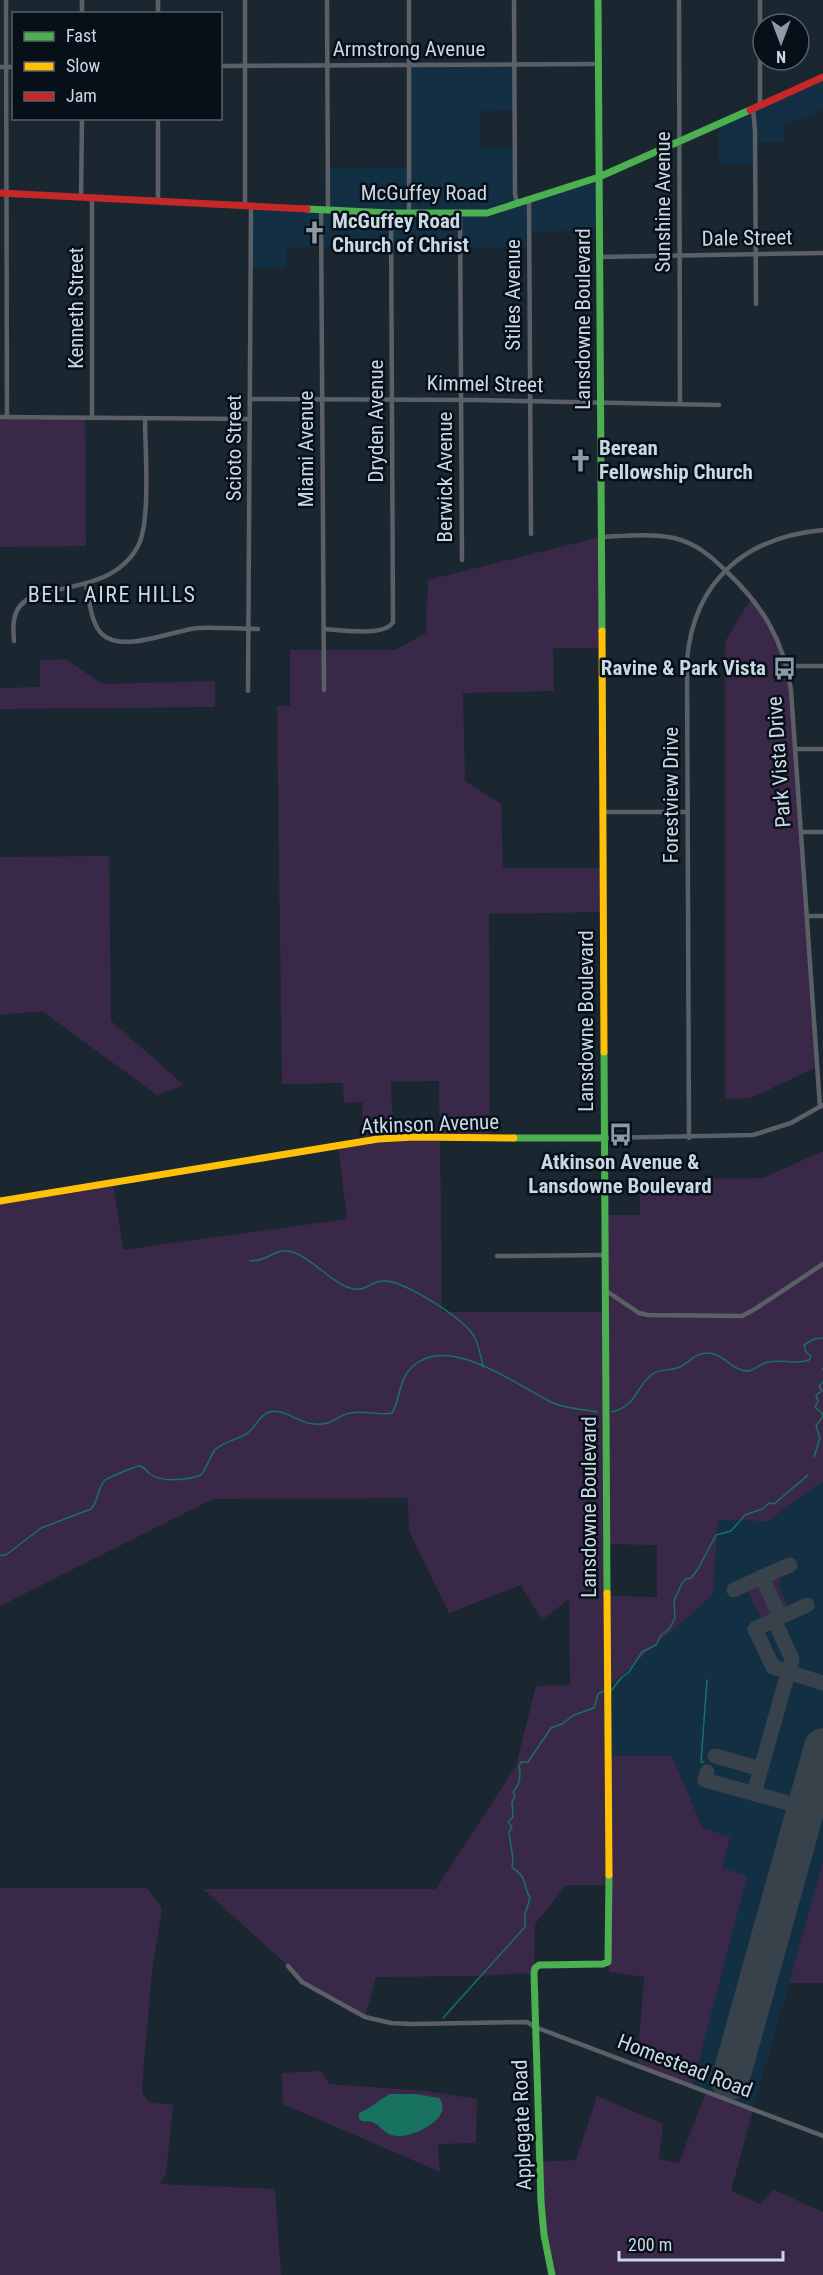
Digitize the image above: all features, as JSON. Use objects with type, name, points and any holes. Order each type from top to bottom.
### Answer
[{"type":"street","points":[[6,0],[3,67],[3,193],[7,417]]},
{"type":"street","name":"Scioto Street","points":[[245,0],[251,399],[248,691]]},
{"type":"street","name":"Miami Avenue","points":[[324,690],[322,400],[327,0]]},
{"type":"street","points":[[409,0],[409,213]]},
{"type":"street","points":[[514,0],[515,194],[517,203]]},
{"type":"street","name":"Lansdowne Boulevard","points":[[534,1973],[535,1968],[539,1965],[603,1964],[608,1961],[598,0]]},
{"type":"street","name":"Sunshine Avenue","points":[[678,0],[680,404]]},
{"type":"street","points":[[756,304],[755,131],[760,0]]},
{"type":"street","name":"Armstrong Avenue","points":[[222,66],[598,64]]},
{"type":"street","name":"McGuffey Road","points":[[3,193],[391,213],[487,213],[599,177],[823,77]]},
{"type":"street","points":[[81,197],[82,120]]},
{"type":"street","points":[[158,120],[158,201]]},
{"type":"street","name":"Kenneth Street","points":[[92,198],[92,417]]},
{"type":"street","name":"Stiles Avenue","points":[[529,199],[531,534]]},
{"type":"street","name":"Dryden Avenue","points":[[324,629],[376,631],[390,627],[393,622],[391,213]]},
{"type":"street","name":"Berwick Avenue","points":[[460,214],[462,560]]},
{"type":"street","name":"Dale Street","points":[[599,256],[823,254]]},
{"type":"street","name":"Kimmel Street","points":[[251,399],[719,405]]},
{"type":"street","points":[[0,417],[250,419]]},
{"type":"street","points":[[14,641],[14,618],[23,603],[34,596],[86,584],[116,572],[128,561],[141,541],[145,519],[146,418]]},
{"type":"street","name":"Forestview Drive","points":[[689,1138],[688,646],[694,621],[704,599],[726,571],[742,556],[770,540],[799,532],[823,530]]},
{"type":"street","name":"Park Vista Drive","points":[[600,537],[675,538],[704,551],[752,597],[767,618],[779,641],[787,666],[791,690],[821,1106]]},
{"type":"street","points":[[86,584],[98,628],[104,636],[111,640],[140,640],[196,628],[258,629]]},
{"type":"street","points":[[787,666],[823,666]]},
{"type":"street","points":[[795,749],[823,749]]},
{"type":"street","points":[[602,812],[688,812]]},
{"type":"street","points":[[801,832],[823,832]]},
{"type":"street","points":[[807,916],[823,916]]},
{"type":"street","name":"Atkinson Avenue","points":[[0,1201],[378,1139],[741,1137],[765,1133],[791,1123],[821,1106]]},
{"type":"street","points":[[497,1256],[604,1255]]},
{"type":"street","points":[[604,1290],[642,1314],[739,1316],[755,1309],[823,1264]]},
{"type":"street","name":"Homestead Road","points":[[288,1966],[302,1982],[366,2017],[391,2023],[526,2022],[823,2136]]},
{"type":"street","name":"Applegate Road","points":[[534,1973],[542,2215],[552,2275]]},
{"type":"shaded area","points":[[514,65],[514,110],[480,111],[480,148],[515,147],[517,203],[599,177],[599,230],[530,232],[530,247],[287,247],[286,268],[251,268],[251,206],[327,209],[328,168],[409,167],[410,66]]},
{"type":"shaded area","points":[[823,77],[823,109],[784,126],[784,142],[755,142],[755,164],[719,164],[719,123]]},
{"type":"shaded area","points":[[0,417],[85,417],[86,546],[0,547]]},
{"type":"shaded area","points":[[601,537],[601,648],[553,648],[554,691],[463,693],[465,781],[501,804],[503,868],[602,868],[602,912],[489,914],[490,1138],[440,1138],[442,1312],[604,1312],[604,1215],[640,1215],[640,1180],[763,1178],[823,1151],[823,1481],[768,1521],[718,1520],[713,1595],[607,1688],[608,1756],[672,1756],[703,1828],[730,1837],[722,1868],[747,1876],[692,2087],[637,2066],[644,1977],[609,1972],[608,1885],[566,1885],[535,1924],[534,1973],[376,1977],[365,2017],[302,1982],[283,1961],[203,1889],[436,1889],[516,1766],[536,1686],[570,1685],[569,1599],[542,1620],[521,1585],[449,1613],[409,1531],[408,1498],[213,1499],[0,1606],[0,1201],[113,1182],[123,1250],[347,1219],[338,1145],[364,1141],[362,1102],[344,1103],[343,1083],[282,1084],[277,706],[290,706],[290,650],[395,650],[426,633],[428,580]],"holes":[[[439,1081],[440,1137],[393,1138],[391,1082]],[[606,1544],[657,1545],[657,1597],[606,1596]]]},
{"type":"shaded area","points":[[752,597],[767,618],[788,673],[817,1067],[751,1098],[725,1099],[725,642]]},
{"type":"shaded area","points":[[65,659],[103,684],[215,681],[215,707],[0,709],[0,688],[40,687],[40,660]]},
{"type":"shaded area","points":[[109,856],[111,1021],[184,1085],[157,1095],[42,1011],[0,1015],[0,857]]},
{"type":"shaded area","points":[[823,1481],[823,1865],[753,2110],[692,2087],[722,1869],[672,1756],[608,1756],[607,1688],[713,1595],[718,1520],[768,1521]]},
{"type":"shaded area","points":[[779,1576],[782,1581],[778,1584],[788,1606],[782,1609],[769,1580]]},
{"type":"shaded area","points":[[759,1584],[773,1615],[762,1620],[747,1590],[747,1587]]},
{"type":"shaded area","points":[[823,1862],[823,1983],[789,1983]]},
{"type":"shaded area","points":[[0,1888],[147,1888],[162,1908],[152,1971],[142,2088],[142,2093],[149,2102],[173,2105],[166,2174],[160,2184],[275,2189],[281,2275],[0,2275]]},
{"type":"shaded area","points":[[321,2071],[329,2084],[426,2091],[477,2099],[476,2143],[438,2144],[440,2172],[283,2104],[282,2073]]},
{"type":"shaded area","points":[[706,2092],[753,2110],[731,2191],[760,2204],[774,2190],[823,2212],[823,2275],[552,2275],[544,2235],[540,2162],[576,2160],[597,2096],[663,2124],[659,2159],[679,2163]]},
{"type":"shaded area","points":[[390,2094],[416,2094],[439,2098],[442,2105],[441,2113],[430,2125],[403,2136],[392,2135],[375,2123],[359,2119],[359,2113]]},
{"type":"waterway","points":[[250,1261],[287,1251],[307,1259],[333,1279],[353,1289],[363,1288],[380,1281],[406,1287],[447,1311],[468,1329],[477,1343],[483,1367]]},
{"type":"waterway","points":[[612,1412],[626,1406],[651,1375],[662,1370],[678,1368],[698,1355],[714,1354],[741,1370],[750,1371],[768,1362],[809,1360],[811,1356],[806,1352],[804,1345],[814,1339],[823,1338]]},
{"type":"waterway","points":[[0,1555],[6,1555],[41,1528],[91,1509],[105,1480],[128,1470],[139,1466],[155,1477],[168,1480],[201,1475],[217,1448],[246,1434],[262,1416],[269,1412],[279,1412],[303,1422],[317,1424],[328,1423],[351,1413],[392,1413],[407,1372],[426,1358],[443,1355],[461,1358],[499,1373],[553,1403],[597,1412]]},
{"type":"waterway","points":[[814,1457],[820,1438],[816,1426],[823,1416],[815,1407],[818,1401],[816,1395],[822,1391],[819,1386],[823,1382]]},
{"type":"waterway","points":[[611,1691],[629,1672],[642,1652],[656,1645],[661,1635],[669,1629],[675,1618],[674,1601],[682,1583],[691,1578],[698,1569],[716,1535],[731,1531],[745,1515],[762,1509],[769,1503],[774,1504],[808,1475]]},
{"type":"waterway","points":[[704,1762],[701,1762],[707,1680]]},
{"type":"waterway","points":[[443,2018],[525,1927],[525,1914],[530,1898],[522,1877],[512,1868],[509,1832],[512,1827],[508,1822],[513,1817],[512,1803],[515,1795],[513,1792],[519,1780],[519,1766],[521,1762],[528,1762],[551,1728],[562,1724],[574,1715],[594,1708],[598,1694],[604,1691]]},
{"type":"taxiway","points":[[780,1617],[762,1577],[790,1565]]},
{"type":"taxiway","points":[[734,1590],[762,1577]]},
{"type":"taxiway","points":[[754,1793],[792,1659],[774,1620],[807,1605]]},
{"type":"taxiway","points":[[774,1620],[755,1629],[773,1667],[823,1683]]},
{"type":"taxiway","points":[[715,1756],[761,1769]]},
{"type":"taxiway","points":[[707,1772],[705,1780],[806,1808]]},
{"type":"runway","points":[[730,2081],[823,1747]]},
{"type":"traffic: fast","points":[[598,0],[602,631]]},
{"type":"traffic: fast","points":[[307,209],[391,213],[487,213],[599,177],[750,110]]},
{"type":"traffic: fast","points":[[604,1052],[607,1593]]},
{"type":"traffic: fast","points":[[514,1138],[603,1138]]},
{"type":"traffic: fast","points":[[552,2275],[544,2235],[541,2202],[534,1973],[535,1968],[539,1965],[608,1962],[609,1875]]},
{"type":"traffic: slow","points":[[602,631],[604,1052]]},
{"type":"traffic: slow","points":[[0,1201],[378,1139],[514,1138]]},
{"type":"traffic: slow","points":[[607,1593],[609,1875]]},
{"type":"traffic: jam","points":[[750,110],[823,77]]},
{"type":"traffic: jam","points":[[0,193],[307,209]]},
{"type":"place","name":"McGuffey Road Church of Christ","points":[[314,233]]},
{"type":"place","name":"Berean Fellowship Church","points":[[581,460]]},
{"type":"place","name":"Ravine & Park Vista","points":[[784,668]]},
{"type":"place","name":"Atkinson Avenue & Lansdowne Boulevard","points":[[620,1134]]},
{"type":"district","name":"BELL AIRE HILLS","points":[[112,594]]}]
